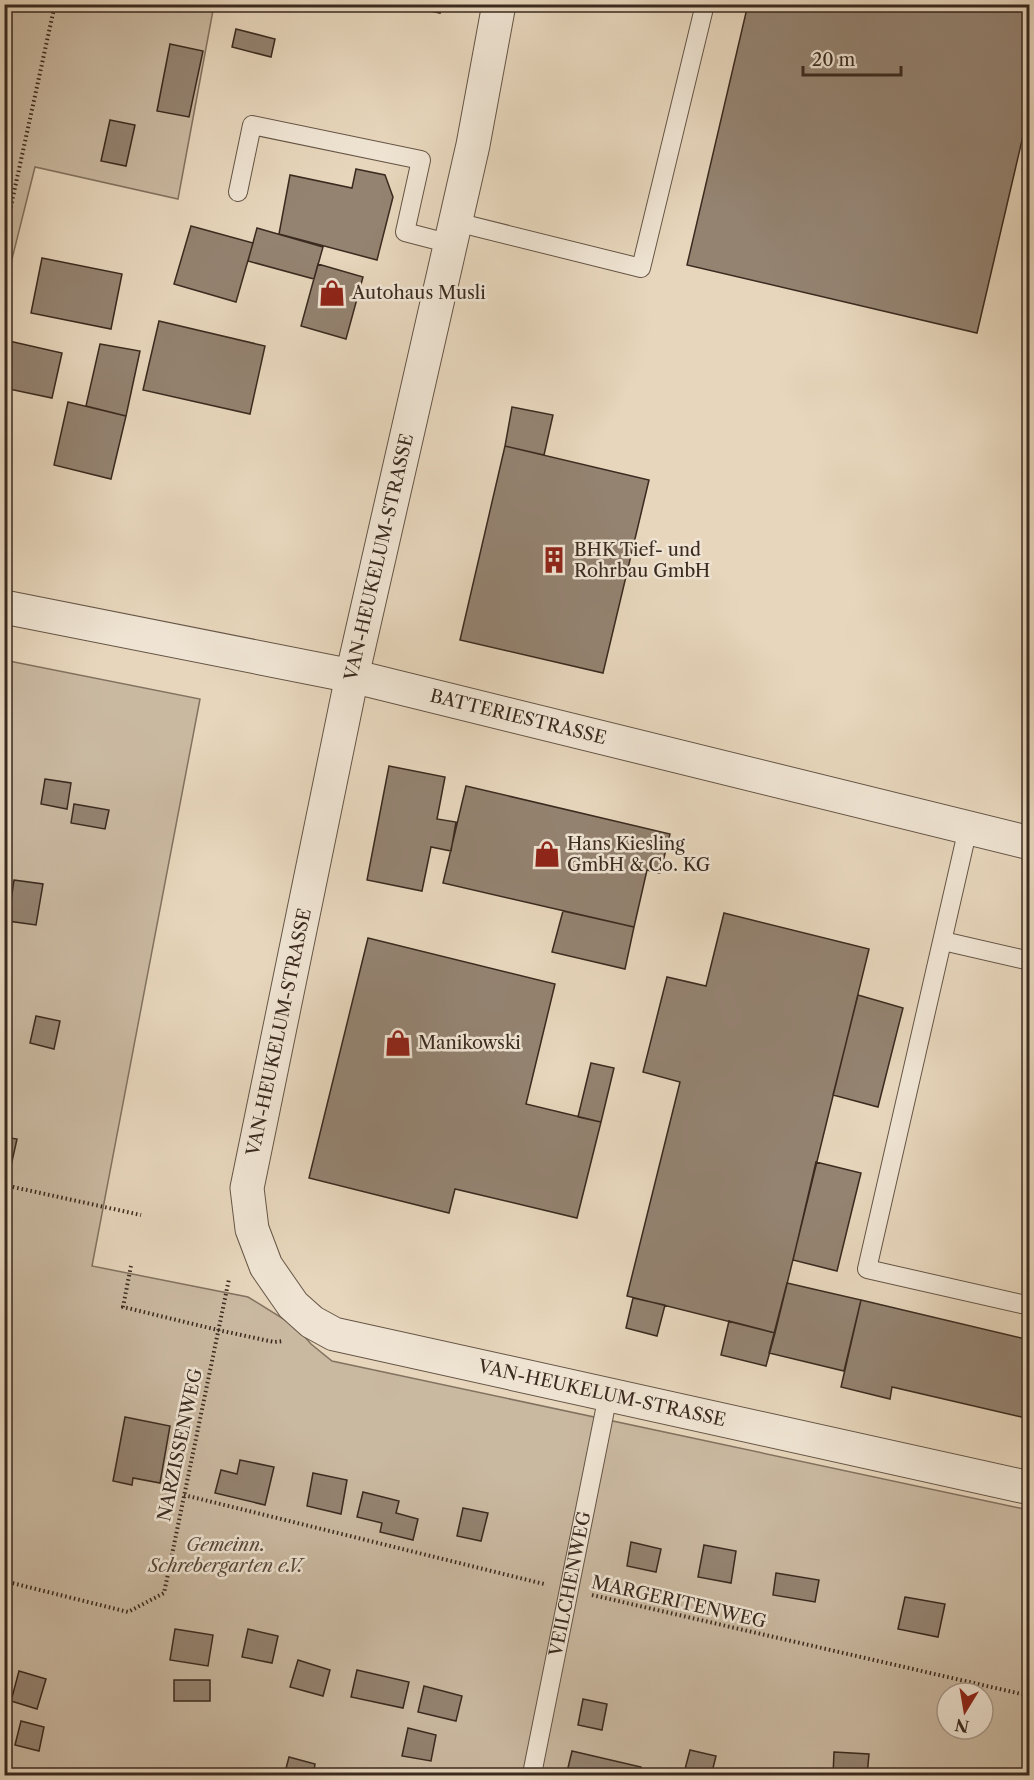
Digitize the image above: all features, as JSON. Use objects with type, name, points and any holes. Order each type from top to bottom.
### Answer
[{"type":"street","name":"VAN-HEUKELUM-STRASSE","points":[[499,4],[473,145],[352,676],[247,1188],[252,1229],[266,1266],[293,1305],[312,1322],[334,1334],[1029,1488]]},
{"type":"street","name":"BATTERIESTRASSE","points":[[4,607],[352,676],[1029,843]]},
{"type":"lane","points":[[238,192],[252,125],[421,160],[405,232],[453,233],[641,268],[705,4]]},
{"type":"lane","points":[[968,828],[867,1269],[1029,1306]]},
{"type":"lane","points":[[942,941],[1029,961]]},
{"type":"lane","name":"VEILCHENWEG","points":[[532,1774],[608,1395]]},
{"type":"path","points":[[4,238],[55,4]]},
{"type":"path","points":[[4,1185],[141,1215]]},
{"type":"path","points":[[131,1266],[123,1307],[274,1342],[295,1341]]},
{"type":"path","name":"NARZISSENWEG","points":[[4,1581],[128,1612],[164,1593],[228,1279]]},
{"type":"path","name":"MARGERITENWEG","points":[[184,1495],[569,1590],[1029,1696]]},
{"type":"green space","points":[[5,5],[214,5],[178,199],[35,167],[5,287]]},
{"type":"green space","name":"Gemeinn. Schrebergarten e.V.","points":[[4,660],[200,699],[92,1266],[248,1297],[295,1326],[311,1344],[332,1361],[1029,1510],[1029,1775],[5,1775]]},
{"type":"building","points":[[137,4],[155,4],[154,9]]},
{"type":"building","points":[[400,4],[442,4],[440,13]]},
{"type":"building","points":[[748,4],[1030,4],[1030,106],[977,333],[687,265]]},
{"type":"building","points":[[236,29],[275,39],[271,57],[232,47]]},
{"type":"building","points":[[170,44],[203,51],[189,117],[157,111]]},
{"type":"building","points":[[110,120],[135,125],[126,166],[101,161]]},
{"type":"building","points":[[356,169],[385,175],[393,197],[377,260],[279,234],[290,175],[352,188]]},
{"type":"building","points":[[191,226],[253,243],[236,302],[174,284]]},
{"type":"building","points":[[257,228],[323,247],[314,279],[248,261]]},
{"type":"building","points":[[42,258],[122,274],[111,329],[31,313]]},
{"type":"building","points":[[318,264],[363,277],[346,339],[301,326]]},
{"type":"building","points":[[159,321],[265,346],[250,414],[143,390]]},
{"type":"building","points":[[9,341],[62,353],[52,398],[4,388],[4,365]]},
{"type":"building","points":[[100,344],[140,351],[126,416],[86,406]]},
{"type":"building","points":[[68,402],[126,416],[111,479],[54,465]]},
{"type":"building","points":[[512,407],[553,415],[544,455],[505,446]]},
{"type":"building","name":"BHK Tief- und Rohrbau GmbH","points":[[505,446],[649,480],[603,673],[460,640]]},
{"type":"building","points":[[389,766],[445,777],[437,819],[456,822],[451,851],[431,847],[422,891],[367,880]]},
{"type":"building","points":[[45,779],[71,783],[67,809],[41,804]]},
{"type":"building","points":[[466,786],[670,834],[660,873],[647,870],[634,927],[443,883]]},
{"type":"building","points":[[74,804],[109,810],[105,829],[71,823]]},
{"type":"building","points":[[14,880],[43,884],[36,925],[8,921]]},
{"type":"building","points":[[563,911],[634,927],[625,969],[552,952]]},
{"type":"building","points":[[724,913],[869,949],[775,1333],[627,1296],[680,1082],[643,1072],[667,977],[706,986]]},
{"type":"building","points":[[368,938],[555,984],[526,1104],[601,1122],[577,1218],[455,1189],[449,1213],[309,1178]]},
{"type":"building","points":[[858,995],[903,1008],[878,1107],[833,1095]]},
{"type":"building","points":[[36,1016],[60,1021],[54,1049],[30,1043]]},
{"type":"building","points":[[591,1063],[614,1068],[601,1122],[578,1117]]},
{"type":"building","points":[[4,1137],[17,1139],[11,1166],[4,1165]]},
{"type":"building","points":[[816,1162],[861,1173],[837,1271],[793,1260]]},
{"type":"building","points":[[787,1283],[861,1300],[844,1371],[769,1353]]},
{"type":"building","points":[[633,1298],[665,1305],[657,1336],[626,1328]]},
{"type":"building","points":[[861,1300],[1030,1340],[1030,1419],[892,1387],[890,1399],[841,1387]]},
{"type":"building","points":[[729,1321],[775,1333],[766,1366],[721,1355]]},
{"type":"building","points":[[125,1417],[170,1426],[160,1483],[133,1478],[132,1485],[113,1481]]},
{"type":"building","points":[[240,1460],[274,1467],[265,1505],[215,1493],[221,1470],[237,1474]]},
{"type":"building","points":[[313,1473],[347,1480],[341,1514],[307,1506]]},
{"type":"building","points":[[363,1492],[399,1501],[396,1513],[418,1519],[413,1540],[380,1532],[382,1523],[357,1517]]},
{"type":"building","points":[[463,1508],[488,1513],[481,1541],[457,1536]]},
{"type":"building","points":[[631,1542],[661,1549],[656,1572],[627,1566]]},
{"type":"building","points":[[704,1545],[736,1551],[731,1583],[698,1577]]},
{"type":"building","points":[[776,1573],[819,1580],[815,1602],[773,1595]]},
{"type":"building","points":[[905,1597],[945,1604],[938,1637],[898,1629]]},
{"type":"building","points":[[175,1629],[213,1635],[208,1666],[170,1660]]},
{"type":"building","points":[[248,1629],[278,1636],[272,1663],[242,1657]]},
{"type":"building","points":[[298,1660],[330,1670],[323,1696],[290,1687]]},
{"type":"building","points":[[357,1670],[409,1682],[403,1708],[351,1697]]},
{"type":"building","points":[[19,1671],[46,1679],[37,1709],[11,1701]]},
{"type":"building","points":[[174,1680],[210,1680],[210,1701],[174,1701]]},
{"type":"building","points":[[424,1686],[462,1696],[456,1721],[418,1712]]},
{"type":"building","points":[[583,1699],[607,1704],[602,1730],[578,1725]]},
{"type":"building","points":[[21,1721],[44,1727],[39,1751],[15,1745]]},
{"type":"building","points":[[408,1728],[436,1735],[431,1761],[402,1756]]},
{"type":"building","points":[[690,1750],[716,1756],[711,1776],[684,1773]]},
{"type":"building","points":[[572,1751],[641,1767],[639,1776],[566,1776]]},
{"type":"building","points":[[834,1752],[869,1754],[867,1776],[833,1776]]},
{"type":"building","points":[[289,1757],[315,1764],[313,1776],[284,1776]]},
{"type":"place","name":"Autohaus Musli","points":[[332,293]]},
{"type":"place","name":"BHK Tief- und Rohrbau GmbH","points":[[554,560]]},
{"type":"place","name":"Hans Kiesling GmbH & Co. KG","points":[[547,854]]},
{"type":"place","name":"Manikowski","points":[[398,1043]]}]
